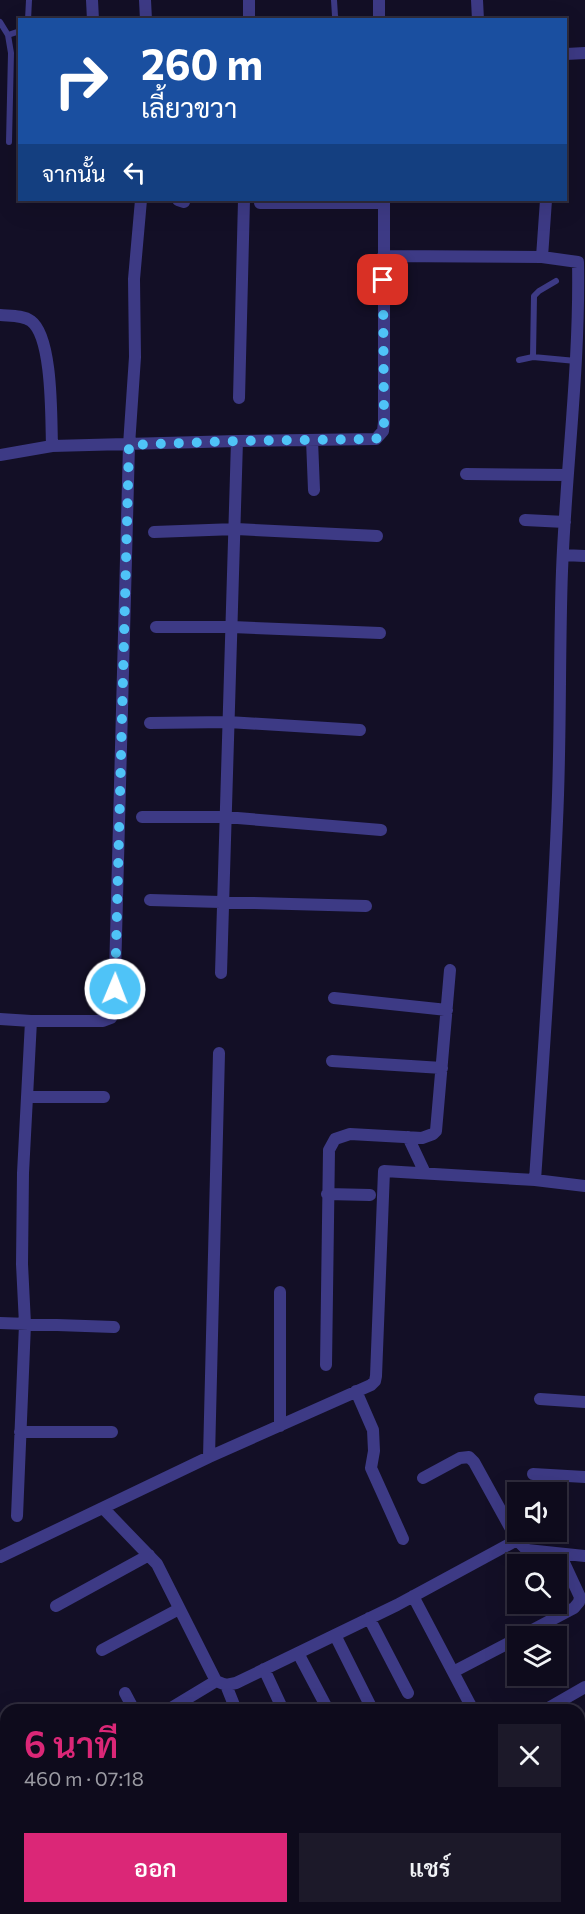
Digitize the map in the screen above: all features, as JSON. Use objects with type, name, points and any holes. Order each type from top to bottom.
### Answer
[{"type":"street","points":[[92,0],[93,18]]},
{"type":"street","points":[[145,0],[146,18]]},
{"type":"street","points":[[249,0],[249,18]]},
{"type":"street","points":[[379,0],[379,18]]},
{"type":"street","points":[[477,0],[478,18]]},
{"type":"street","points":[[567,54],[585,53]]},
{"type":"street","points":[[0,1019],[103,1021],[111,1018],[114,1012],[129,445],[135,357],[134,279],[141,201]]},
{"type":"street","points":[[239,398],[244,201]]},
{"type":"street","points":[[0,455],[52,446],[376,439],[383,431],[384,201],[260,203]]},
{"type":"street","points":[[542,257],[546,201]]},
{"type":"street","points":[[383,256],[542,257],[581,262],[559,646],[560,746],[557,821],[535,1180]]},
{"type":"street","points":[[0,315],[20,316],[30,320],[37,326],[44,341],[48,362],[52,446]]},
{"type":"street","points":[[312,440],[314,490]]},
{"type":"street","points":[[221,973],[237,441]]},
{"type":"street","points":[[466,474],[567,475]]},
{"type":"street","points":[[525,520],[565,522]]},
{"type":"street","points":[[154,532],[236,529],[377,536]]},
{"type":"street","points":[[563,555],[585,556]]},
{"type":"street","points":[[156,627],[232,627],[380,633]]},
{"type":"street","points":[[150,723],[228,722],[360,730]]},
{"type":"street","points":[[142,817],[225,817],[381,830]]},
{"type":"street","points":[[150,900],[366,906]]},
{"type":"street","points":[[326,1365],[329,1150],[335,1139],[350,1134],[422,1138],[436,1131],[450,970]]},
{"type":"street","points":[[334,998],[447,1010]]},
{"type":"street","points":[[17,1516],[25,1324],[22,1264],[23,1207],[31,1021]]},
{"type":"street","points":[[209,1457],[219,1053]]},
{"type":"street","points":[[332,1060],[442,1068]]},
{"type":"street","points":[[27,1096],[105,1097]]},
{"type":"street","points":[[408,1137],[425,1173]]},
{"type":"street","points":[[0,1557],[209,1457],[371,1385],[376,1376],[383,1173],[387,1170],[535,1180],[585,1186]]},
{"type":"street","points":[[327,1194],[370,1195]]},
{"type":"street","points":[[280,1292],[280,1425]]},
{"type":"street","points":[[0,1323],[114,1327]]},
{"type":"street","points":[[356,1391],[373,1430],[371,1468],[403,1539]]},
{"type":"street","points":[[540,1399],[585,1402]]},
{"type":"street","points":[[20,1432],[112,1432]]},
{"type":"street","points":[[423,1478],[460,1458],[469,1457],[507,1522]]},
{"type":"street","points":[[533,1474],[585,1477]]},
{"type":"street","points":[[104,1509],[157,1564],[179,1609],[233,1704]]},
{"type":"street","points":[[180,1704],[221,1683],[237,1683],[413,1596],[513,1542]]},
{"type":"street","points":[[519,1542],[527,1550],[560,1554]]},
{"type":"street","points":[[57,1606],[148,1555]]},
{"type":"street","points":[[567,1555],[585,1556]]},
{"type":"street","points":[[567,1569],[580,1597],[574,1608],[567,1612]]},
{"type":"street","points":[[413,1596],[470,1704]]},
{"type":"street","points":[[102,1650],[179,1609]]},
{"type":"street","points":[[540,1626],[563,1614]]},
{"type":"street","points":[[369,1618],[408,1693]]},
{"type":"street","points":[[335,1635],[370,1704]]},
{"type":"street","points":[[453,1672],[507,1643]]},
{"type":"street","points":[[298,1653],[325,1704]]},
{"type":"street","points":[[264,1669],[281,1704]]},
{"type":"street","points":[[562,1704],[585,1687]]},
{"type":"street","points":[[125,1693],[131,1704]]},
{"type":"lane","points":[[28,18],[29,0]]},
{"type":"lane","points":[[334,0],[336,18]]},
{"type":"lane","points":[[0,22],[8,35],[11,53],[9,142]]},
{"type":"lane","points":[[8,35],[18,32]]},
{"type":"lane","points":[[533,357],[534,296],[538,291],[556,281]]},
{"type":"lane","points":[[519,360],[533,357],[576,361]]},
{"type":"route","points":[[115,989],[129,445],[376,439],[383,431],[384,423],[383,280]]}]
